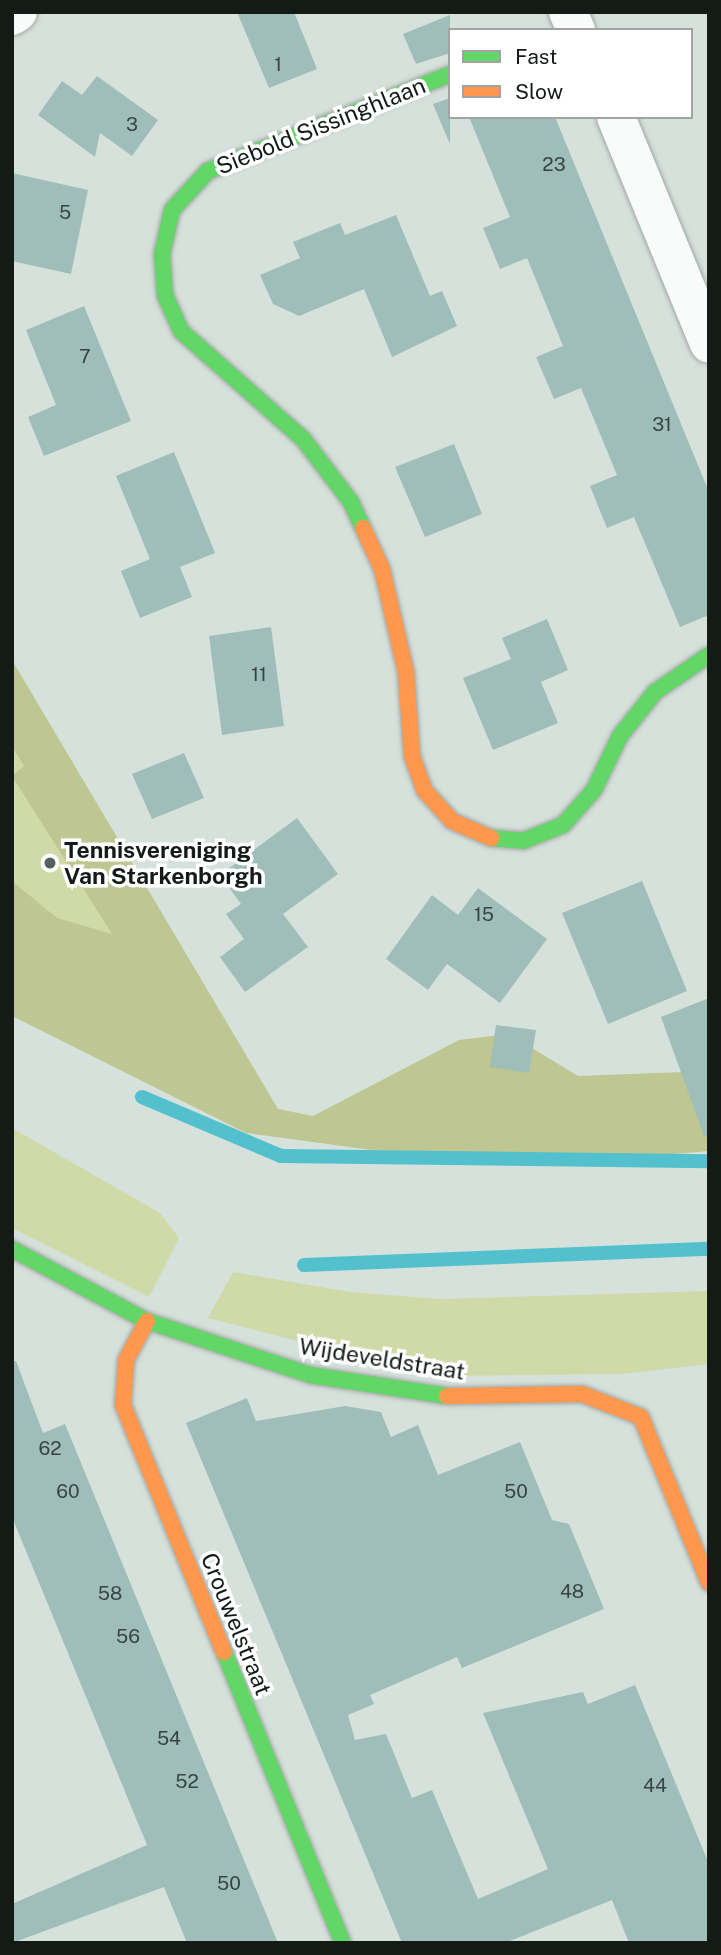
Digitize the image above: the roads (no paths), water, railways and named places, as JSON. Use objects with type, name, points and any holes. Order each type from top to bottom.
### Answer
[{"type":"street","points":[[12,16],[19,12]]},
{"type":"street","name":"Siebold Sissinghlaan","points":[[448,75],[208,171],[172,210],[162,254],[165,295],[181,331],[303,439],[351,502],[382,569],[406,672],[412,756],[425,791],[452,821],[486,838],[523,841],[563,825],[594,790],[620,736],[655,692],[709,655]]},
{"type":"street","points":[[617,119],[709,344]]},
{"type":"street","name":"Wijdeveldstraat","points":[[12,1249],[147,1321],[310,1375],[454,1397],[582,1394],[641,1416],[709,1583]]},
{"type":"street","name":"Crouwelstraat","points":[[147,1321],[126,1360],[123,1405],[343,1943]]},
{"type":"waterway","points":[[142,1097],[281,1156],[709,1161]]},
{"type":"waterway","points":[[304,1265],[709,1249]]},
{"type":"place","name":"Tennisvereniging Van Starkenborgh","points":[[50,863]]}]
